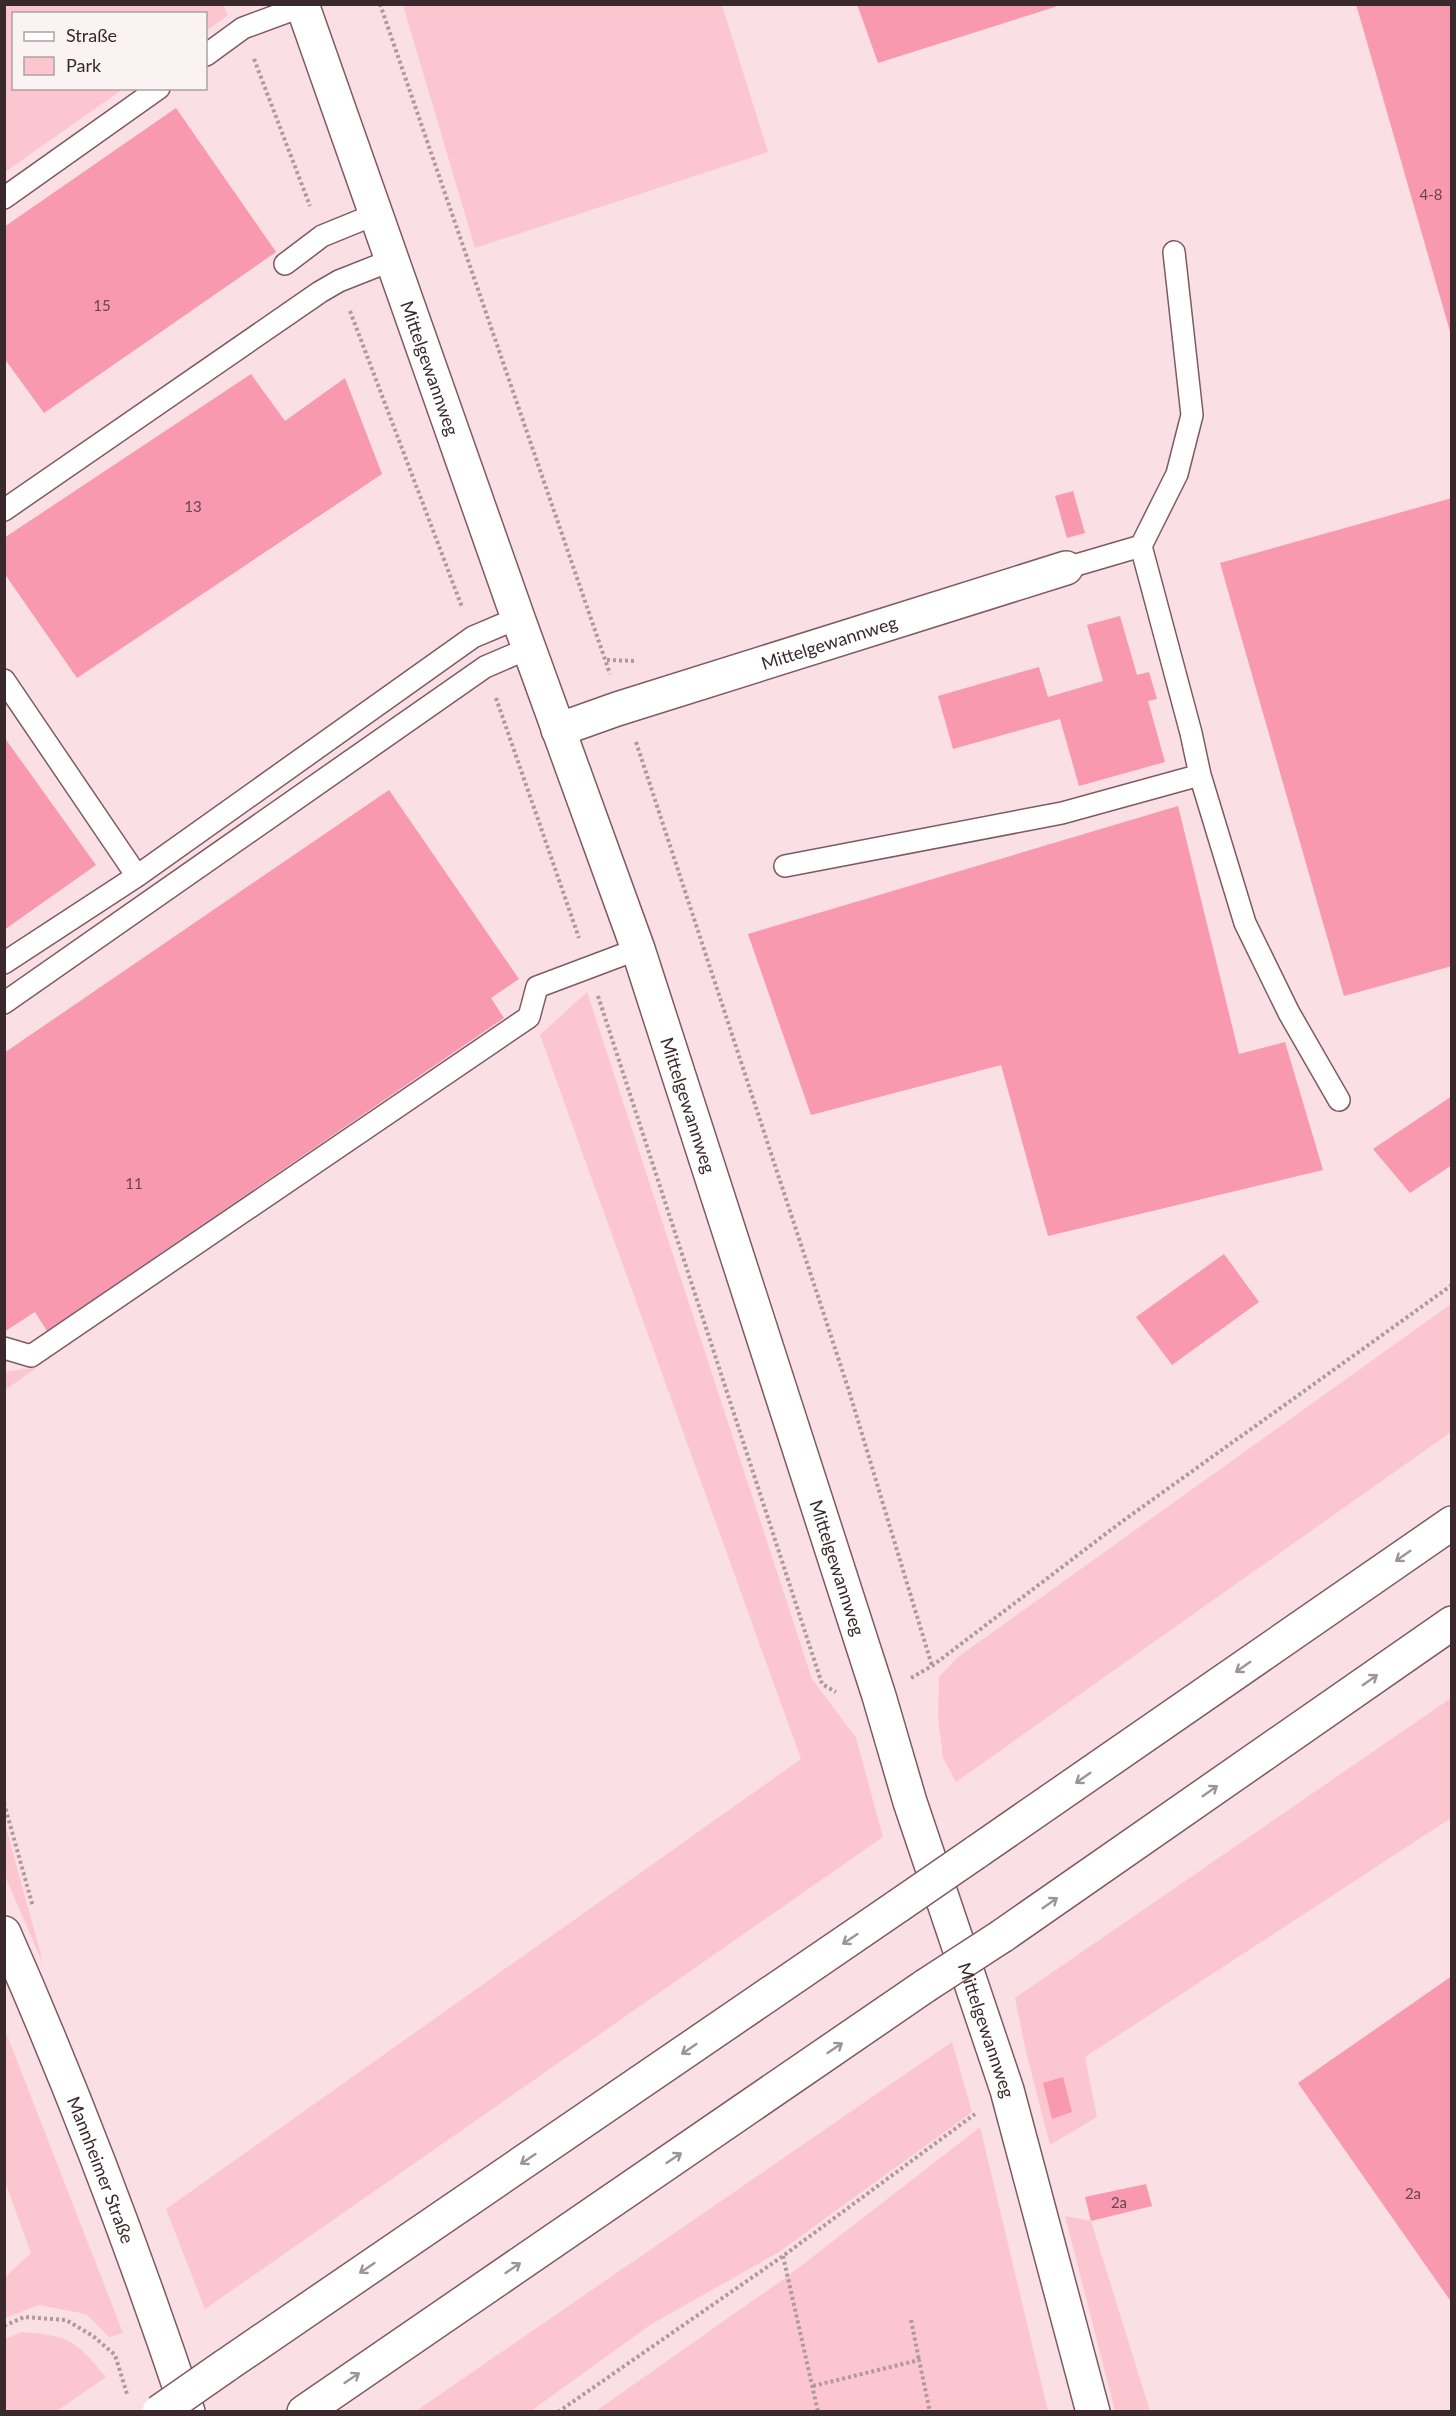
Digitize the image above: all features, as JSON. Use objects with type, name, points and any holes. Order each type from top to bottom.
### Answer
[{"type":"main road","name":"Mittelgewannweg","points":[[303,5],[518,618],[638,949],[879,1696],[910,1802],[1006,2090],[1093,2412]]},
{"type":"main road","name":"Mittelgewannweg","points":[[558,730],[617,709],[1066,568]]},
{"type":"main road","points":[[159,2412],[1452,1523]]},
{"type":"main road","points":[[304,2412],[925,1986],[1002,1936],[1452,1623]]},
{"type":"main road","name":"Mannheimer Straße","points":[[4,1933],[37,2007],[153,2308],[188,2412]]},
{"type":"lane","points":[[207,54],[243,28],[303,5]]},
{"type":"lane","points":[[4,198],[156,90]]},
{"type":"lane","points":[[285,264],[322,236],[376,214]]},
{"type":"lane","points":[[1174,252],[1192,415],[1177,474],[1141,546],[1200,775],[1245,923],[1290,1013],[1339,1100]]},
{"type":"lane","points":[[4,510],[339,281],[392,260]]},
{"type":"lane","points":[[1066,568],[1141,546]]},
{"type":"lane","points":[[4,963],[137,876],[473,637],[518,618]]},
{"type":"lane","points":[[4,1004],[485,667],[529,648]]},
{"type":"lane","points":[[4,680],[137,876]]},
{"type":"lane","points":[[785,866],[1062,813],[1200,775]]},
{"type":"lane","points":[[4,1348],[31,1356],[529,1017],[537,987],[638,949]]},
{"type":"path","points":[[380,4],[581,591],[607,660],[617,709],[633,734],[845,1380],[932,1666]]},
{"type":"path","points":[[243,28],[322,236]]},
{"type":"path","points":[[339,281],[473,637]]},
{"type":"path","points":[[485,667],[589,967],[822,1684],[842,1695]]},
{"type":"path","points":[[879,1696],[932,1666],[1119,1523],[1452,1286]]},
{"type":"path","points":[[558,2412],[783,2256],[1006,2090]]},
{"type":"path","points":[[783,2256],[818,2412]]},
{"type":"path","points":[[4,2326],[24,2316],[66,2320],[93,2336],[115,2355],[129,2400]]},
{"type":"path","points":[[911,2320],[930,2412]]},
{"type":"path","points":[[813,2386],[919,2360]]},
{"type":"green space","points":[[5,4],[223,5],[228,15],[207,30],[207,12],[12,12],[12,90],[122,90],[5,172]]},
{"type":"green space","points":[[403,5],[722,5],[768,152],[475,248]]},
{"type":"green space","points":[[587,992],[812,1679],[856,1738],[883,1837],[205,2309],[166,2209],[801,1759],[540,1035]]},
{"type":"green space","points":[[1451,1304],[1451,1432],[956,1782],[943,1758],[938,1718],[939,1677],[958,1657]]},
{"type":"green space","points":[[38,1367],[5,1390],[5,1372]]},
{"type":"green space","points":[[1451,1698],[1451,1818],[1085,2057],[1097,2117],[1050,2145],[1026,2052],[1015,1998]]},
{"type":"green space","points":[[5,1825],[7,1831],[44,1966],[5,1876]]},
{"type":"green space","points":[[5,2030],[123,2333],[109,2337],[86,2314],[39,2305],[5,2318],[5,2277],[31,2253],[5,2182]]},
{"type":"green space","points":[[952,2042],[972,2112],[779,2252],[650,2325],[531,2411],[416,2411]]},
{"type":"green space","points":[[980,2127],[1048,2411],[596,2411],[788,2276]]},
{"type":"green space","points":[[1065,2216],[1091,2221],[1150,2411],[1115,2411]]},
{"type":"green space","points":[[22,2332],[61,2338],[70,2342],[87,2355],[106,2377],[57,2411],[5,2411],[5,2339]]},
{"type":"building","points":[[857,4],[1061,4],[1061,5],[878,63]]},
{"type":"building","points":[[1356,4],[1452,4],[1452,335],[1451,335]]},
{"type":"building","points":[[176,108],[276,252],[44,413],[4,358],[4,227]]},
{"type":"building","points":[[251,374],[285,421],[345,378],[382,474],[77,678],[4,573],[4,538]]},
{"type":"building","points":[[1073,491],[1085,533],[1067,538],[1055,496]]},
{"type":"building","points":[[1452,498],[1452,966],[1344,996],[1220,563]]},
{"type":"building","points":[[1120,616],[1137,675],[1149,672],[1157,699],[1148,701],[1165,762],[1079,786],[1060,719],[953,749],[938,696],[1039,667],[1048,697],[1103,681],[1087,625]]},
{"type":"building","points":[[4,737],[96,865],[4,930]]},
{"type":"building","points":[[389,790],[519,979],[491,998],[504,1018],[47,1331],[35,1312],[4,1332],[4,1053]]},
{"type":"building","points":[[1178,806],[1239,1054],[1285,1042],[1323,1170],[1048,1236],[1001,1065],[811,1115],[748,934]]},
{"type":"building","points":[[1452,1096],[1452,1165],[1410,1193],[1373,1149]]},
{"type":"building","points":[[1224,1254],[1259,1302],[1172,1365],[1136,1317]]},
{"type":"building","points":[[1452,1976],[1452,2303],[1298,2083]]},
{"type":"building","points":[[1063,2077],[1072,2112],[1052,2119],[1043,2083]]},
{"type":"building","points":[[1146,2184],[1152,2206],[1091,2221],[1085,2197]]}]
